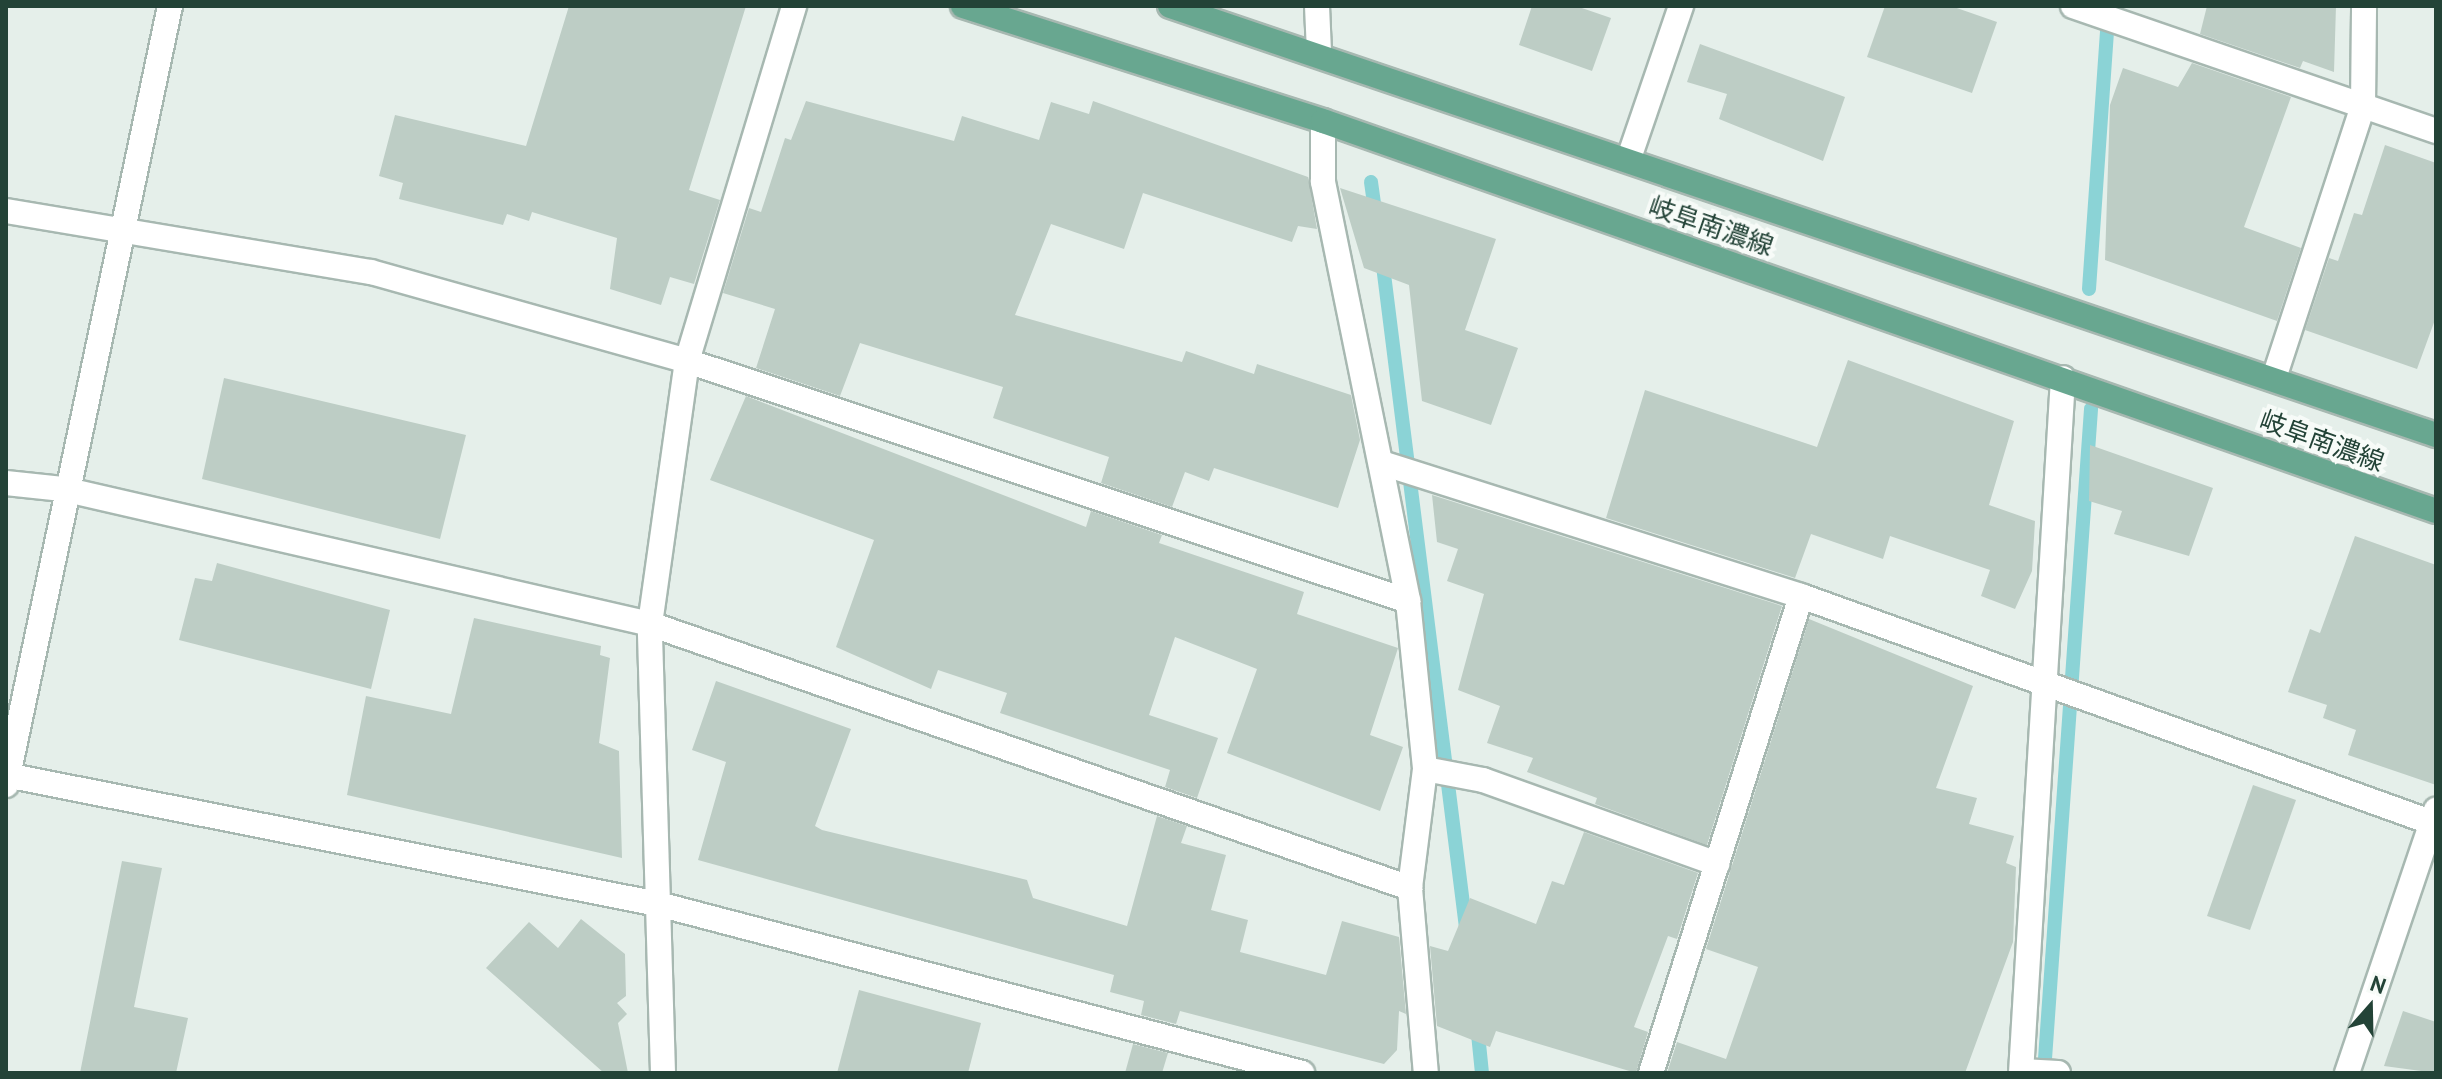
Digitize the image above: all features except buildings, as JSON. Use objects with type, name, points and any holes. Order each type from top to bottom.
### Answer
[{"type":"main road","name":"岐阜南濃線","points":[[963,6],[1323,121],[2436,511]]},
{"type":"main road","name":"岐阜南濃線","points":[[1170,6],[1319,52],[2436,435]]},
{"type":"street","points":[[170,6],[125,227],[63,489],[7,779],[658,904],[1302,1073]]},
{"type":"street","points":[[663,1073],[650,624],[687,361],[794,6]]},
{"type":"street","points":[[1317,6],[1319,52]]},
{"type":"street","points":[[1629,158],[1681,6]]},
{"type":"street","points":[[2073,6],[2436,131]]},
{"type":"street","points":[[2274,378],[2363,106],[2364,6]]},
{"type":"street","points":[[1323,121],[1323,182],[1385,464],[1408,601],[1425,769],[1410,888],[1426,1073]]},
{"type":"street","points":[[6,211],[125,227],[371,272],[687,361],[1408,601]]},
{"type":"street","points":[[2058,1073],[2022,1072],[2041,685],[2063,378]]},
{"type":"street","points":[[1385,464],[1801,596],[2041,685],[2435,819],[2347,1073]]},
{"type":"street","points":[[6,483],[63,489],[650,624],[1410,888]]},
{"type":"street","points":[[1651,1073],[1801,596]]},
{"type":"street","points":[[1425,769],[1483,780],[1717,864]]},
{"type":"waterway","points":[[2089,289],[2108,14]]},
{"type":"waterway","points":[[1371,182],[1376,217]]},
{"type":"waterway","points":[[1382,258],[1466,928]]},
{"type":"waterway","points":[[2044,1073],[2091,409]]},
{"type":"waterway","points":[[1477,1024],[1482,1073]]}]
